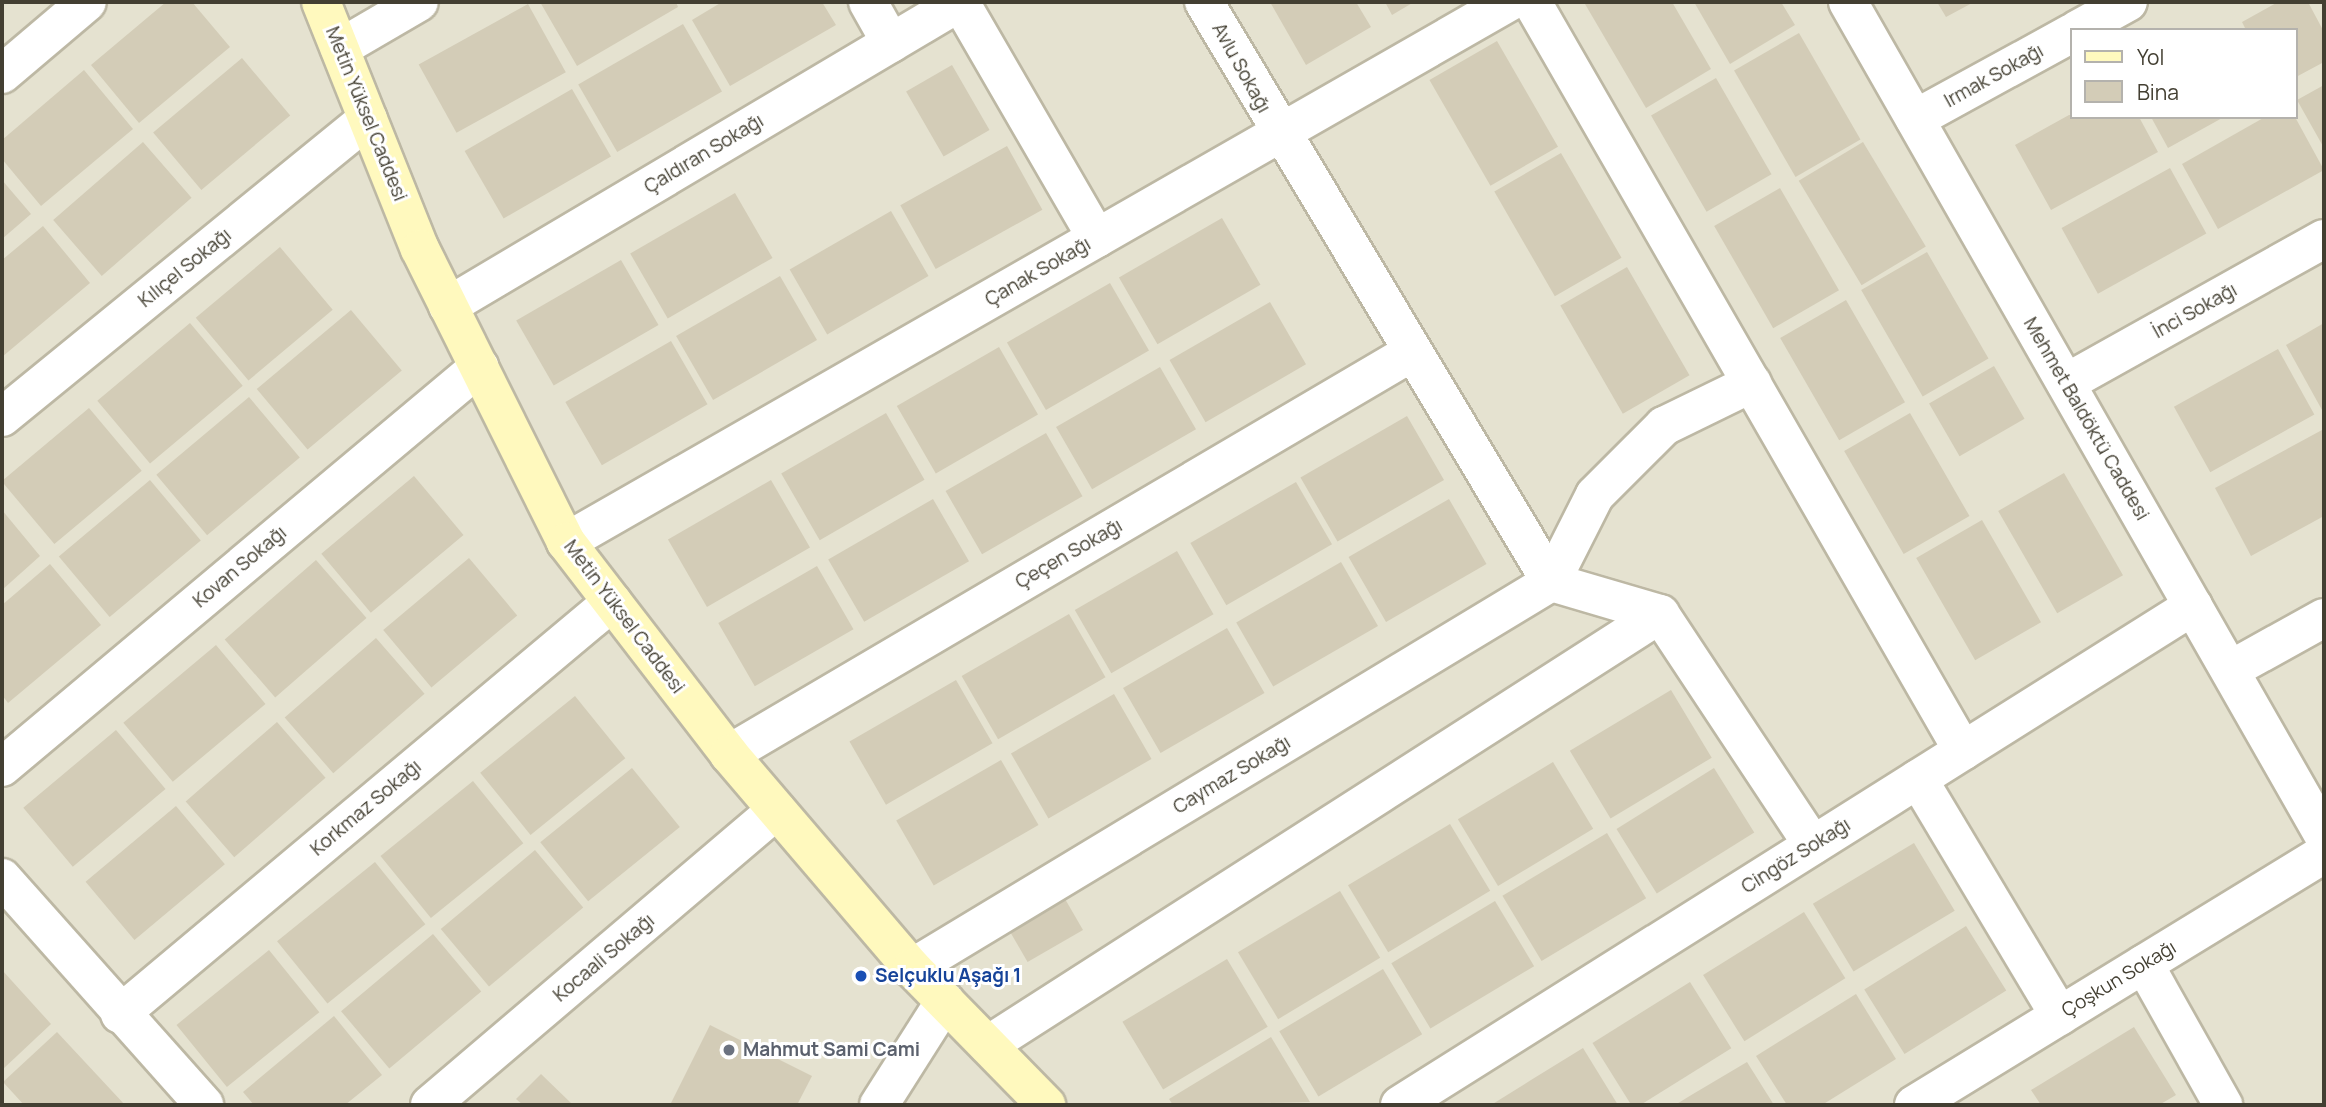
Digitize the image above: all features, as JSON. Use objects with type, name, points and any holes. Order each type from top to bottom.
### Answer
[{"type":"street","points":[[2,74],[87,2]]},
{"type":"street","name":"Metin Yüksel Caddesi","points":[[321,2],[448,306],[566,542],[729,754],[912,968],[1046,1105]]},
{"type":"street","points":[[340,48],[419,2]]},
{"type":"street","points":[[868,2],[891,43]]},
{"type":"street","points":[[960,2],[1097,238]]},
{"type":"street","name":"Çaldıran Sokağı","points":[[448,306],[960,2]]},
{"type":"street","name":"Avlu Sokağı","points":[[1204,2],[1278,134],[1409,354],[1551,582]]},
{"type":"street","name":"Çanak Sokağı","points":[[566,542],[1509,2]]},
{"type":"street","points":[[1532,2],[1963,751]]},
{"type":"street","name":"Mehmet Baldöktü Caddesi","points":[[1848,2],[2324,836]]},
{"type":"street","points":[[2081,28],[2128,2]]},
{"type":"street","name":"Irmak Sokağı","points":[[1915,119],[2070,34]]},
{"type":"street","name":"Kılıçel Sokağı","points":[[2,416],[368,119]]},
{"type":"street","name":"İnci Sokağı","points":[[2066,383],[2324,239]]},
{"type":"street","name":"Çeçen Sokağı","points":[[729,754],[1409,354]]},
{"type":"street","name":"Kovan Sokağı","points":[[2,767],[479,367]]},
{"type":"street","points":[[1752,383],[1664,426],[1605,485],[1551,582],[1660,614],[1813,845]]},
{"type":"street","name":"Caymaz Sokağı","points":[[912,968],[1551,582]]},
{"type":"street","name":"Korkmaz Sokağı","points":[[120,1014],[612,603]]},
{"type":"street","name":"Cingöz Sokağı","points":[[1400,1105],[2193,606]]},
{"type":"street","points":[[988,1045],[1660,614]]},
{"type":"street","points":[[2230,670],[2324,618]]},
{"type":"street","points":[[1918,779],[2060,1016]]},
{"type":"street","name":"Kocaali Sokağı","points":[[430,1105],[777,810]]},
{"type":"street","name":"Çoşkun Sokağı","points":[[1914,1105],[2324,854]]},
{"type":"street","points":[[2,878],[120,1014],[204,1105]]},
{"type":"street","points":[[2144,964],[2223,1105]]},
{"type":"street","points":[[880,1105],[945,1001]]},
{"type":"shaded area","points":[[2,2],[2324,2],[2324,1105],[2,1105]]},
{"type":"building","points":[[166,2],[192,2],[230,47],[139,123],[91,65]]},
{"type":"building","points":[[540,2],[676,2],[678,7],[577,66]]},
{"type":"building","points":[[722,2],[822,2],[836,25],[730,86],[692,20]]},
{"type":"building","points":[[1270,2],[1356,2],[1371,27],[1306,65]]},
{"type":"building","points":[[1385,2],[1414,2],[1392,15]]},
{"type":"building","points":[[1672,2],[1711,69],[1646,108],[1585,4]]},
{"type":"building","points":[[1694,2],[1781,2],[1795,25],[1730,64]]},
{"type":"building","points":[[1937,2],[1974,2],[1946,17]]},
{"type":"building","points":[[2278,2],[2308,2],[2324,32],[2324,62],[2298,76],[2298,28],[2245,28],[2242,22]]},
{"type":"building","points":[[528,4],[566,72],[456,133],[419,65]]},
{"type":"building","points":[[683,24],[722,92],[617,152],[578,84]]},
{"type":"building","points":[[1799,33],[1860,140],[1796,177],[1734,70]]},
{"type":"building","points":[[1497,41],[1558,147],[1490,186],[1429,80]]},
{"type":"building","points":[[242,58],[290,115],[201,190],[153,133]]},
{"type":"building","points":[[952,65],[990,130],[944,156],[906,92]]},
{"type":"building","points":[[84,70],[133,129],[41,206],[2,159],[2,140]]},
{"type":"building","points":[[1716,78],[1772,174],[1707,212],[1651,116]]},
{"type":"building","points":[[2324,85],[2324,148],[2298,102]]},
{"type":"building","points":[[572,89],[611,157],[504,219],[465,151]]},
{"type":"building","points":[[2070,115],[2070,119],[2140,119],[2158,152],[2051,210],[2015,145]]},
{"type":"building","points":[[2152,119],[2220,119],[2168,148]]},
{"type":"building","points":[[2261,119],[2296,119],[2324,170],[2218,229],[2182,164]]},
{"type":"building","points":[[143,142],[192,198],[102,276],[53,220]]},
{"type":"building","points":[[1863,142],[1926,247],[1862,285],[1799,181]]},
{"type":"building","points":[[1007,146],[1042,210],[936,269],[900,205]]},
{"type":"building","points":[[1561,153],[1622,258],[1555,296],[1494,192]]},
{"type":"building","points":[[2170,168],[2206,234],[2098,294],[2062,228]]},
{"type":"building","points":[[2,180],[31,214],[2,239]]},
{"type":"building","points":[[1780,188],[1839,290],[1773,328],[1714,226]]},
{"type":"building","points":[[735,193],[772,258],[668,318],[630,254]]},
{"type":"building","points":[[891,211],[928,276],[827,334],[790,270]]},
{"type":"building","points":[[1222,218],[1260,285],[1157,344],[1119,278]]},
{"type":"building","points":[[43,226],[90,283],[2,357],[2,260]]},
{"type":"building","points":[[280,247],[333,310],[248,381],[196,318]]},
{"type":"building","points":[[1927,252],[1988,359],[1923,397],[1861,290]]},
{"type":"building","points":[[621,260],[658,325],[554,385],[516,320]]},
{"type":"building","points":[[1627,267],[1690,375],[1623,414],[1560,306]]},
{"type":"building","points":[[780,276],[817,340],[713,400],[676,336]]},
{"type":"building","points":[[1110,283],[1149,351],[1046,410],[1007,342]]},
{"type":"building","points":[[1846,300],[1905,402],[1839,440],[1780,338]]},
{"type":"building","points":[[1270,302],[1306,364],[1206,422],[1170,360]]},
{"type":"building","points":[[351,310],[402,371],[308,450],[257,389]]},
{"type":"building","points":[[190,323],[243,386],[150,464],[97,401]]},
{"type":"building","points":[[2324,323],[2324,409],[2322,410],[2286,345]]},
{"type":"building","points":[[671,341],[708,404],[602,465],[565,402]]},
{"type":"building","points":[[999,347],[1038,415],[936,474],[897,406]]},
{"type":"building","points":[[2278,349],[2314,415],[2210,472],[2174,407]]},
{"type":"building","points":[[1994,366],[2024,419],[1960,456],[1929,404]]},
{"type":"building","points":[[1160,367],[1196,429],[1092,489],[1056,427]]},
{"type":"building","points":[[249,397],[300,458],[207,535],[156,475]]},
{"type":"building","points":[[89,408],[142,471],[54,544],[2,481]]},
{"type":"building","points":[[886,413],[924,480],[820,540],[781,474]]},
{"type":"building","points":[[1910,413],[1970,516],[1904,554],[1844,451]]},
{"type":"building","points":[[1407,416],[1444,480],[1337,542],[1300,478]]},
{"type":"building","points":[[2322,430],[2324,516],[2251,556],[2215,488]]},
{"type":"building","points":[[1046,433],[1082,496],[982,554],[946,491]]},
{"type":"building","points":[[2064,473],[2123,575],[2057,613],[1998,511]]},
{"type":"building","points":[[414,476],[463,535],[371,613],[321,554]]},
{"type":"building","points":[[150,480],[201,541],[110,617],[59,556]]},
{"type":"building","points":[[771,480],[810,548],[707,607],[668,540]]},
{"type":"building","points":[[1296,482],[1332,544],[1226,605],[1190,543]]},
{"type":"building","points":[[933,499],[969,561],[864,622],[828,560]]},
{"type":"building","points":[[1449,499],[1486,564],[1386,622],[1349,557]]},
{"type":"building","points":[[2,510],[40,556],[2,590]]},
{"type":"building","points":[[1982,520],[2041,622],[1975,660],[1916,558]]},
{"type":"building","points":[[1177,551],[1214,614],[1111,673],[1075,610]]},
{"type":"building","points":[[469,558],[517,615],[431,687],[383,630]]},
{"type":"building","points":[[316,560],[367,618],[275,697],[225,639]]},
{"type":"building","points":[[1341,562],[1378,626],[1273,687],[1236,622]]},
{"type":"building","points":[[50,564],[101,625],[8,703],[2,695],[2,605]]},
{"type":"building","points":[[817,566],[854,629],[755,686],[718,623]]},
{"type":"building","points":[[1069,614],[1106,677],[998,739],[962,676]]},
{"type":"building","points":[[1227,628],[1264,693],[1161,753],[1123,688]]},
{"type":"building","points":[[376,638],[425,694],[333,773],[285,717]]},
{"type":"building","points":[[216,645],[265,704],[173,782],[123,723]]},
{"type":"building","points":[[956,680],[992,743],[886,805],[849,742]]},
{"type":"building","points":[[1671,690],[1712,758],[1611,818],[1570,751]]},
{"type":"building","points":[[1114,694],[1152,759],[1048,818],[1011,754]]},
{"type":"building","points":[[575,696],[625,758],[531,835],[480,773]]},
{"type":"building","points":[[277,722],[326,778],[234,857],[186,801]]},
{"type":"building","points":[[116,730],[165,789],[73,867],[23,808]]},
{"type":"building","points":[[1001,760],[1038,825],[934,885],[896,820]]},
{"type":"building","points":[[1553,762],[1593,829],[1498,886],[1458,819]]},
{"type":"building","points":[[632,768],[680,827],[588,901],[540,842]]},
{"type":"building","points":[[1714,768],[1754,832],[1657,893],[1616,829]]},
{"type":"building","points":[[473,781],[523,843],[431,918],[381,856]]},
{"type":"building","points":[[176,806],[225,864],[134,940],[86,882]]},
{"type":"building","points":[[1450,824],[1490,891],[1388,952],[1348,885]]},
{"type":"building","points":[[1607,833],[1646,898],[1542,961],[1502,896]]},
{"type":"building","points":[[1914,843],[1955,911],[1854,971],[1813,904]]},
{"type":"building","points":[[535,850],[583,907],[489,987],[441,929]]},
{"type":"building","points":[[375,862],[425,924],[327,1003],[277,941]]},
{"type":"building","points":[[1340,891],[1380,958],[1278,1019],[1238,952]]},
{"type":"building","points":[[1061,892],[1083,930],[1028,962],[1006,924]]},
{"type":"building","points":[[1495,901],[1534,966],[1430,1028],[1391,963]]},
{"type":"building","points":[[1804,912],[1845,978],[1744,1041],[1703,975]]},
{"type":"building","points":[[1966,926],[2006,990],[1905,1054],[1864,990]]},
{"type":"building","points":[[433,934],[481,991],[389,1069],[341,1011]]},
{"type":"building","points":[[269,950],[319,1012],[227,1087],[177,1025]]},
{"type":"building","points":[[1227,959],[1268,1027],[1163,1090],[1122,1022]]},
{"type":"building","points":[[1383,969],[1422,1034],[1318,1096],[1279,1031]]},
{"type":"building","points":[[2,970],[51,1024],[2,1070]]},
{"type":"building","points":[[1690,982],[1731,1048],[1640,1105],[1631,1105],[1592,1043]]},
{"type":"building","points":[[1856,994],[1896,1059],[1822,1105],[1787,1105],[1756,1056]]},
{"type":"building","points":[[334,1016],[382,1075],[345,1105],[254,1105],[243,1092]]},
{"type":"building","name":"Mahmut Sami Cami","points":[[710,1025],[812,1076],[797,1105],[670,1105]]},
{"type":"building","points":[[2134,1027],[2176,1095],[2159,1105],[2041,1105],[2031,1090]]},
{"type":"building","points":[[57,1032],[125,1105],[24,1105],[3,1082]]},
{"type":"building","points":[[1271,1037],[1310,1102],[1173,1105],[1169,1099]]},
{"type":"building","points":[[1583,1048],[1618,1105],[1491,1105],[1531,1080]]},
{"type":"building","points":[[1747,1062],[1774,1105],[1675,1105],[1693,1094]]},
{"type":"building","points":[[541,1074],[571,1103],[569,1105],[523,1105],[516,1099]]},
{"type":"place","name":"Selçuklu Aşağı 1","points":[[861,976]]},
{"type":"place","name":"Mahmut Sami Cami","points":[[729,1050]]}]
